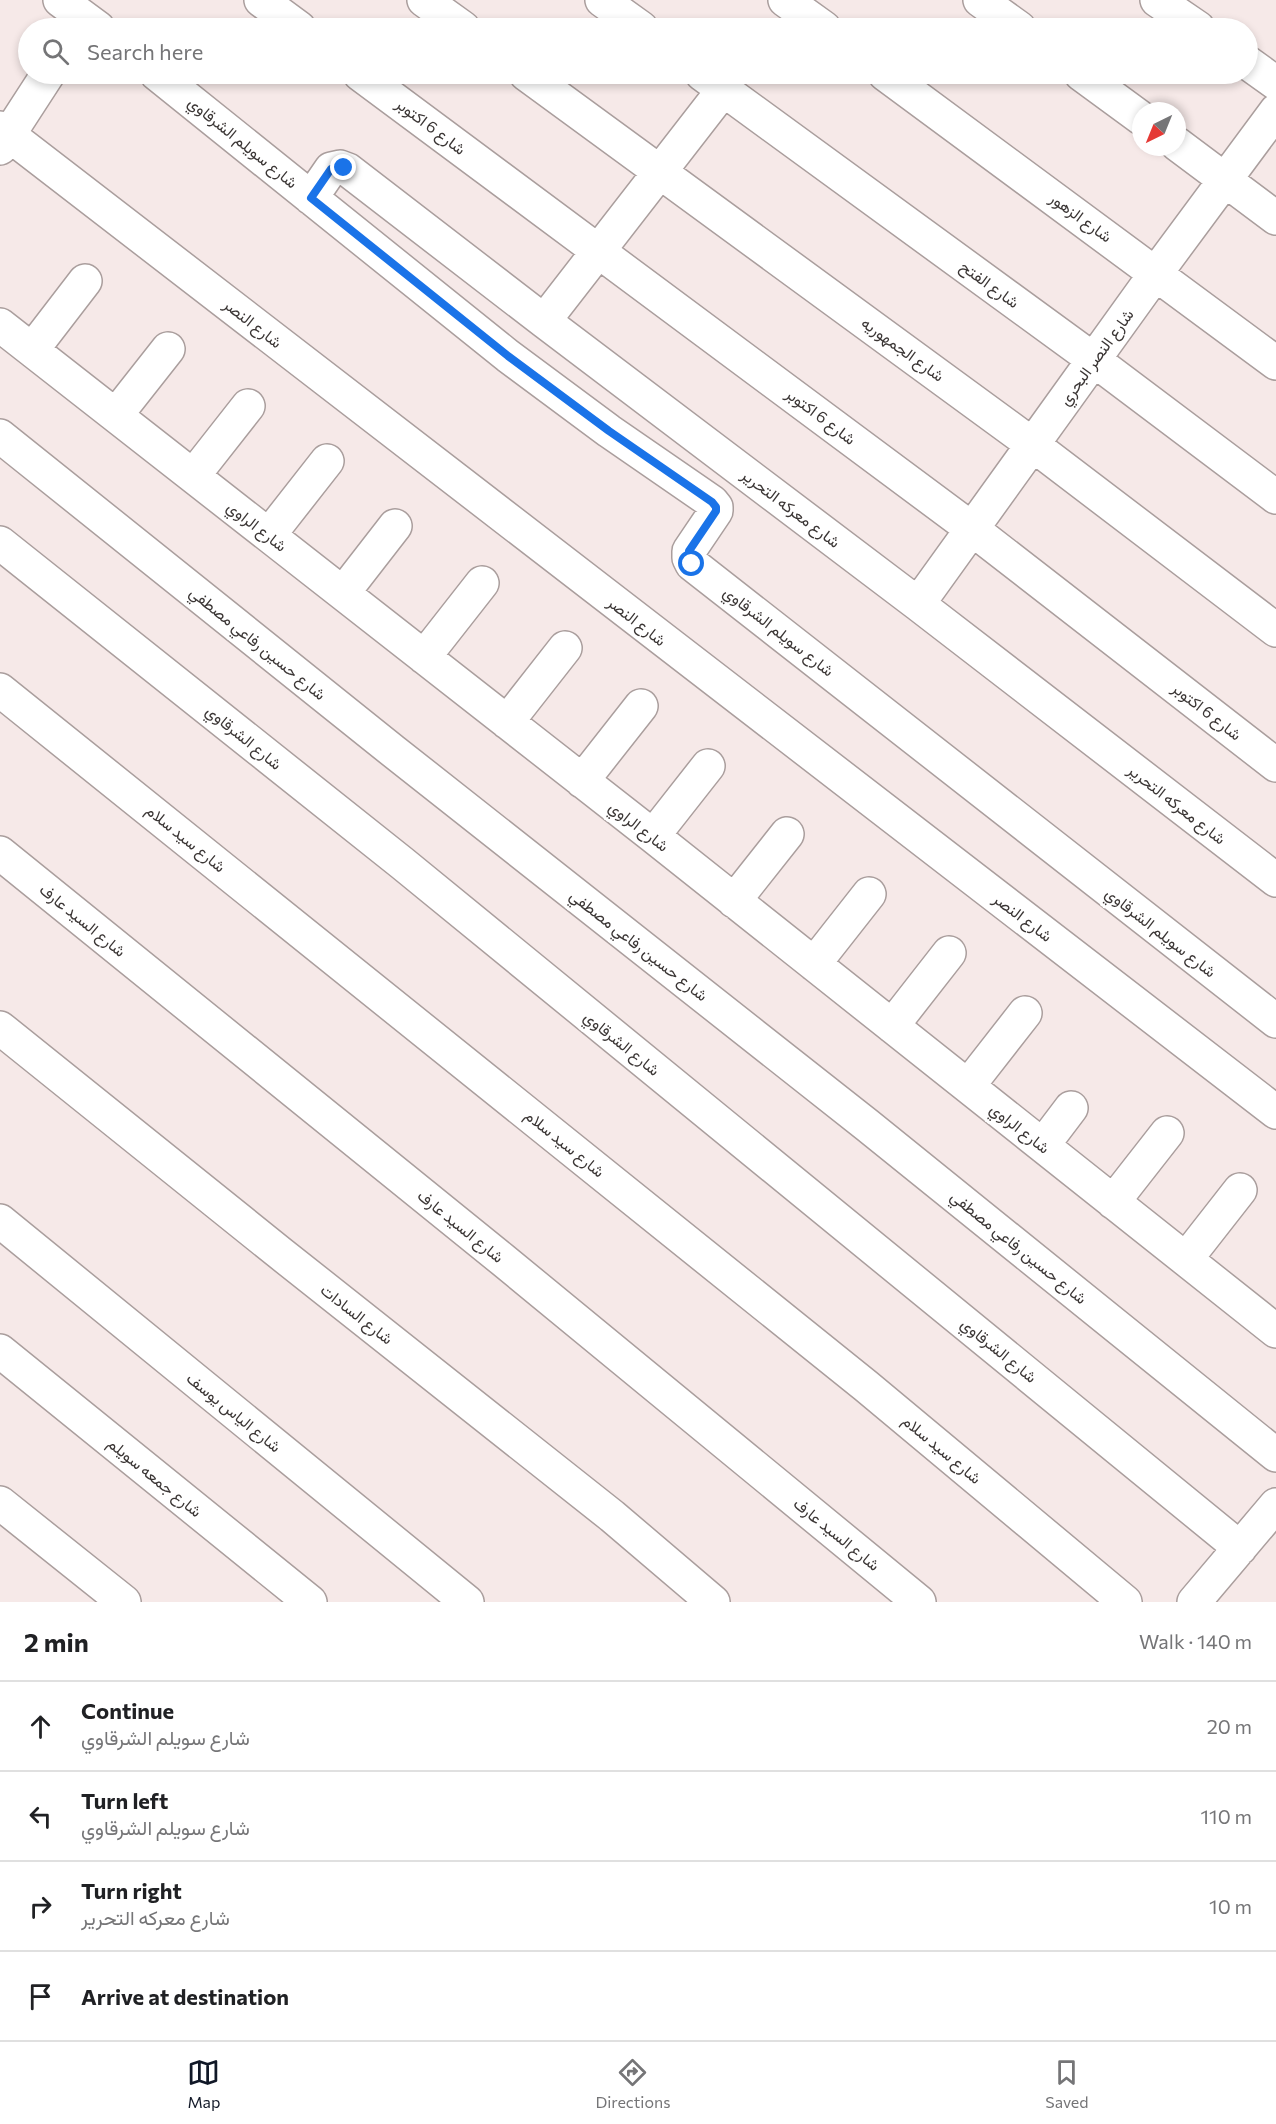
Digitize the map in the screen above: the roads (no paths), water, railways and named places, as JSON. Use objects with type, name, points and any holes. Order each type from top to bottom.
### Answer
[{"type":"street","points":[[261,0],[285,18]]},
{"type":"street","points":[[424,0],[449,18]]},
{"type":"street","points":[[602,0],[627,18]]},
{"type":"street","points":[[785,0],[810,18]]},
{"type":"street","points":[[980,0],[1005,18]]},
{"type":"street","points":[[1157,0],[1183,18]]},
{"type":"street","points":[[1258,70],[1276,83]]},
{"type":"street","points":[[3,136],[41,84]]},
{"type":"street","name":"شارع سويلم الشرقاوي","points":[[170,84],[508,356],[609,431],[712,502],[716,511],[689,551],[692,564],[1276,1021]]},
{"type":"street","name":"شارع 6 اكتوبر","points":[[374,84],[972,529],[1276,765]]},
{"type":"street","name":"شارع الجمهوريه","points":[[540,84],[1033,445],[1276,630]]},
{"type":"street","points":[[544,321],[661,171],[711,84]]},
{"type":"street","name":"شارع الفتح","points":[[717,84],[1094,360],[1276,497]]},
{"type":"street","name":"شارع الزهور","points":[[899,84],[1276,363]]},
{"type":"street","points":[[1095,84],[1132,111]]},
{"type":"street","name":"شارع النصر البحري","points":[[918,604],[1156,273],[1276,111]]},
{"type":"street","name":"شارع النصر","points":[[3,136],[1276,1112]]},
{"type":"street","points":[[1186,151],[1276,218]]},
{"type":"street","name":"شارع معركه التحرير","points":[[311,198],[331,169],[344,168],[918,604],[1276,880]]},
{"type":"street","points":[[32,350],[85,281]]},
{"type":"street","name":"شارع الراوي","points":[[0,325],[652,836],[1276,1331]]},
{"type":"street","points":[[116,415],[168,349]]},
{"type":"street","points":[[194,476],[248,406]]},
{"type":"street","name":"شارع حسين رفاعي مصطفي","points":[[0,436],[393,751],[867,1125],[1276,1455]]},
{"type":"street","points":[[269,535],[327,461]]},
{"type":"street","points":[[343,593],[395,526]]},
{"type":"street","name":"شارع الشرقاوي","points":[[0,543],[402,864],[1240,1548]]},
{"type":"street","points":[[424,657],[482,583]]},
{"type":"street","points":[[507,722],[565,648]]},
{"type":"street","name":"شارع سيد سلام","points":[[0,690],[867,1386],[1125,1602]]},
{"type":"street","points":[[582,781],[641,706]]},
{"type":"street","points":[[652,836],[708,766]]},
{"type":"street","points":[[734,901],[787,834]]},
{"type":"street","name":"شارع السيد عارف","points":[[0,854],[494,1252],[919,1602]]},
{"type":"street","points":[[814,964],[869,894]]},
{"type":"street","points":[[892,1026],[949,953]]},
{"type":"street","points":[[968,1086],[1025,1013]]},
{"type":"street","name":"شارع السادات","points":[[0,1028],[612,1516],[713,1602]]},
{"type":"street","points":[[1042,1146],[1071,1108]]},
{"type":"street","points":[[1113,1202],[1167,1133]]},
{"type":"street","points":[[1186,1260],[1240,1190]]},
{"type":"street","name":"شارع الياس يوسف","points":[[0,1221],[467,1602]]},
{"type":"street","name":"شارع جمعه سويلم","points":[[0,1351],[310,1602]]},
{"type":"street","points":[[0,1503],[124,1602]]},
{"type":"street","points":[[1194,1602],[1276,1505]]}]
